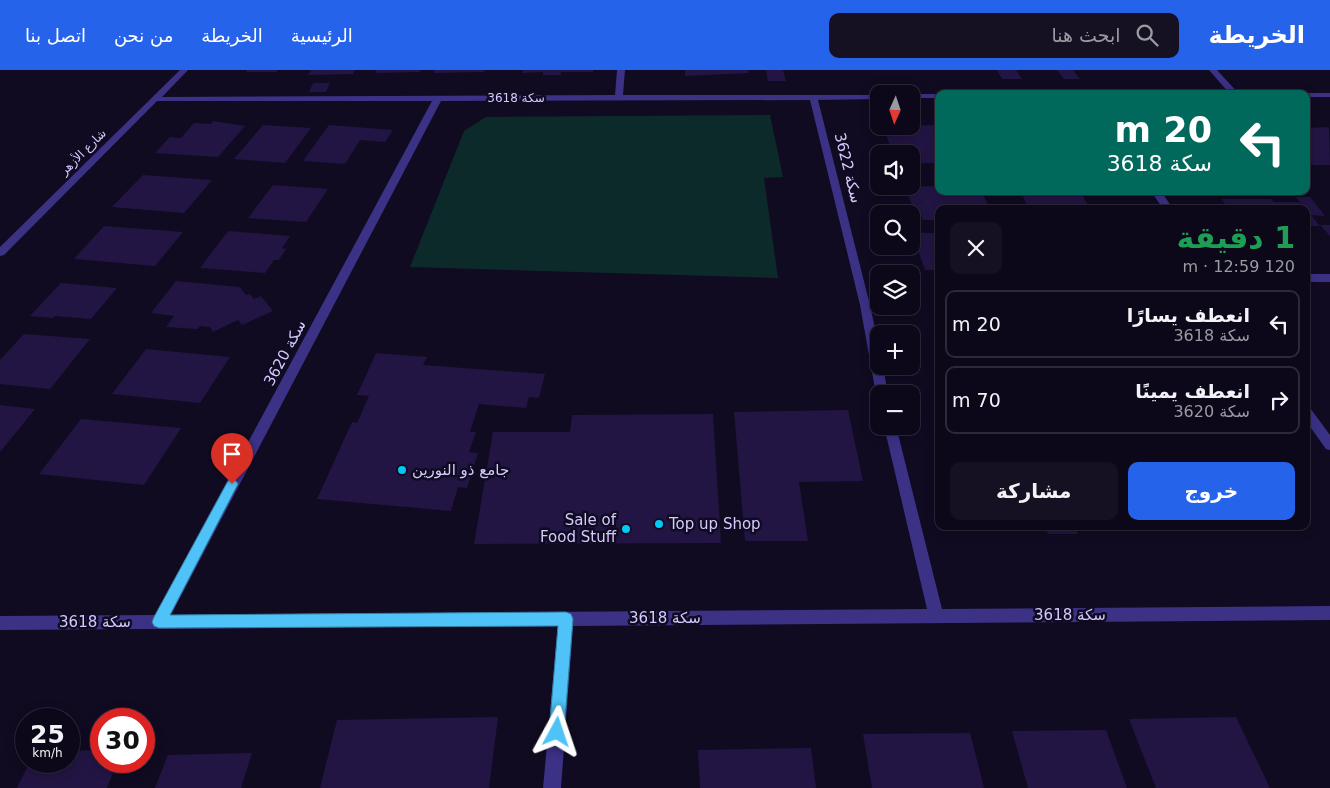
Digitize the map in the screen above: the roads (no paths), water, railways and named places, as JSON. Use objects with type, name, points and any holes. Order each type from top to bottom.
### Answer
[{"type":"street","name":"شارع الأزهر","points":[[0,253],[184,70]]},
{"type":"street","points":[[619,97],[621,70]]},
{"type":"street","points":[[1214,70],[1232,90]]},
{"type":"street","points":[[1310,95],[1330,95]]},
{"type":"street","name":"سكة 3618","points":[[153,99],[870,96]]},
{"type":"street","points":[[920,96],[935,96]]},
{"type":"street","name":"سكة 3622","points":[[814,97],[865,305],[880,385]]},
{"type":"street","name":"سكة 3620","points":[[159,622],[438,98]]},
{"type":"street","points":[[1310,278],[1330,278]]},
{"type":"street","points":[[1310,417],[1330,446]]},
{"type":"street","points":[[892,435],[936,616]]},
{"type":"street","name":"سكة 3618","points":[[0,623],[1330,613]]},
{"type":"street","points":[[552,788],[566,619]]},
{"type":"place","name":"جامع ذو النورين","points":[[402,470]]},
{"type":"place","name":"Top up Shop","points":[[659,524]]},
{"type":"place","name":"Sale of Food Stuff","points":[[626,529]]}]
